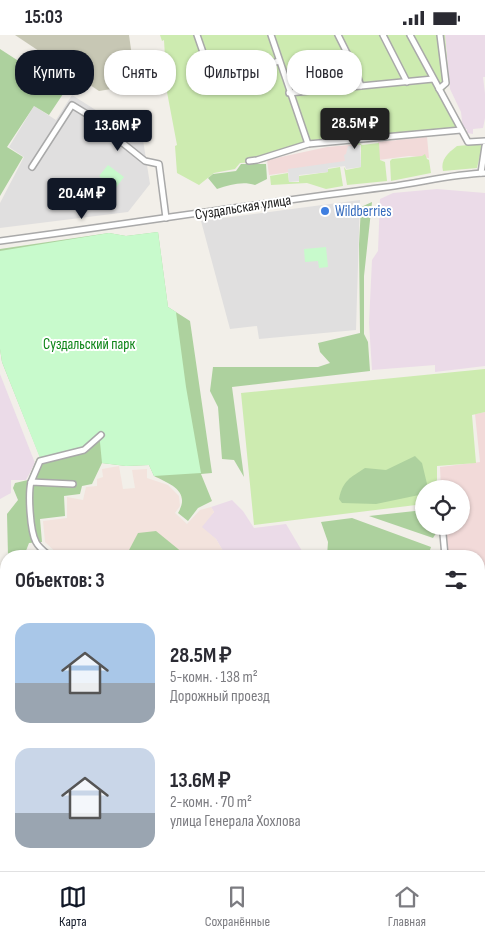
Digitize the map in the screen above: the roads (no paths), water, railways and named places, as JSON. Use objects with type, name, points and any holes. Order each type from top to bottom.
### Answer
[{"type":"street","points":[[197,35],[202,50]]},
{"type":"street","points":[[271,35],[287,87]]},
{"type":"street","points":[[338,35],[346,50]]},
{"type":"street","points":[[383,35],[407,81]]},
{"type":"street","points":[[410,35],[468,142],[485,141]]},
{"type":"street","points":[[439,89],[446,83],[440,35]]},
{"type":"street","points":[[362,86],[433,79]]},
{"type":"street","points":[[290,95],[308,144]]},
{"type":"street","points":[[32,167],[72,105],[103,124],[104,128],[145,161],[159,164],[166,218]]},
{"type":"street","points":[[249,161],[308,144],[462,130]]},
{"type":"street","points":[[483,173],[485,146]]},
{"type":"street","name":"Суздальская улица","points":[[0,241],[390,186],[439,177],[483,173]]},
{"type":"street","points":[[44,550],[36,542],[28,492],[40,461],[84,451],[101,435]]},
{"type":"street","points":[[31,482],[73,484]]},
{"type":"street","points":[[443,535],[444,550]]},
{"type":"place","name":"Wildberries","points":[[325,211]]},
{"type":"park label","name":"Суздальский парк","points":[[89,344]]}]
